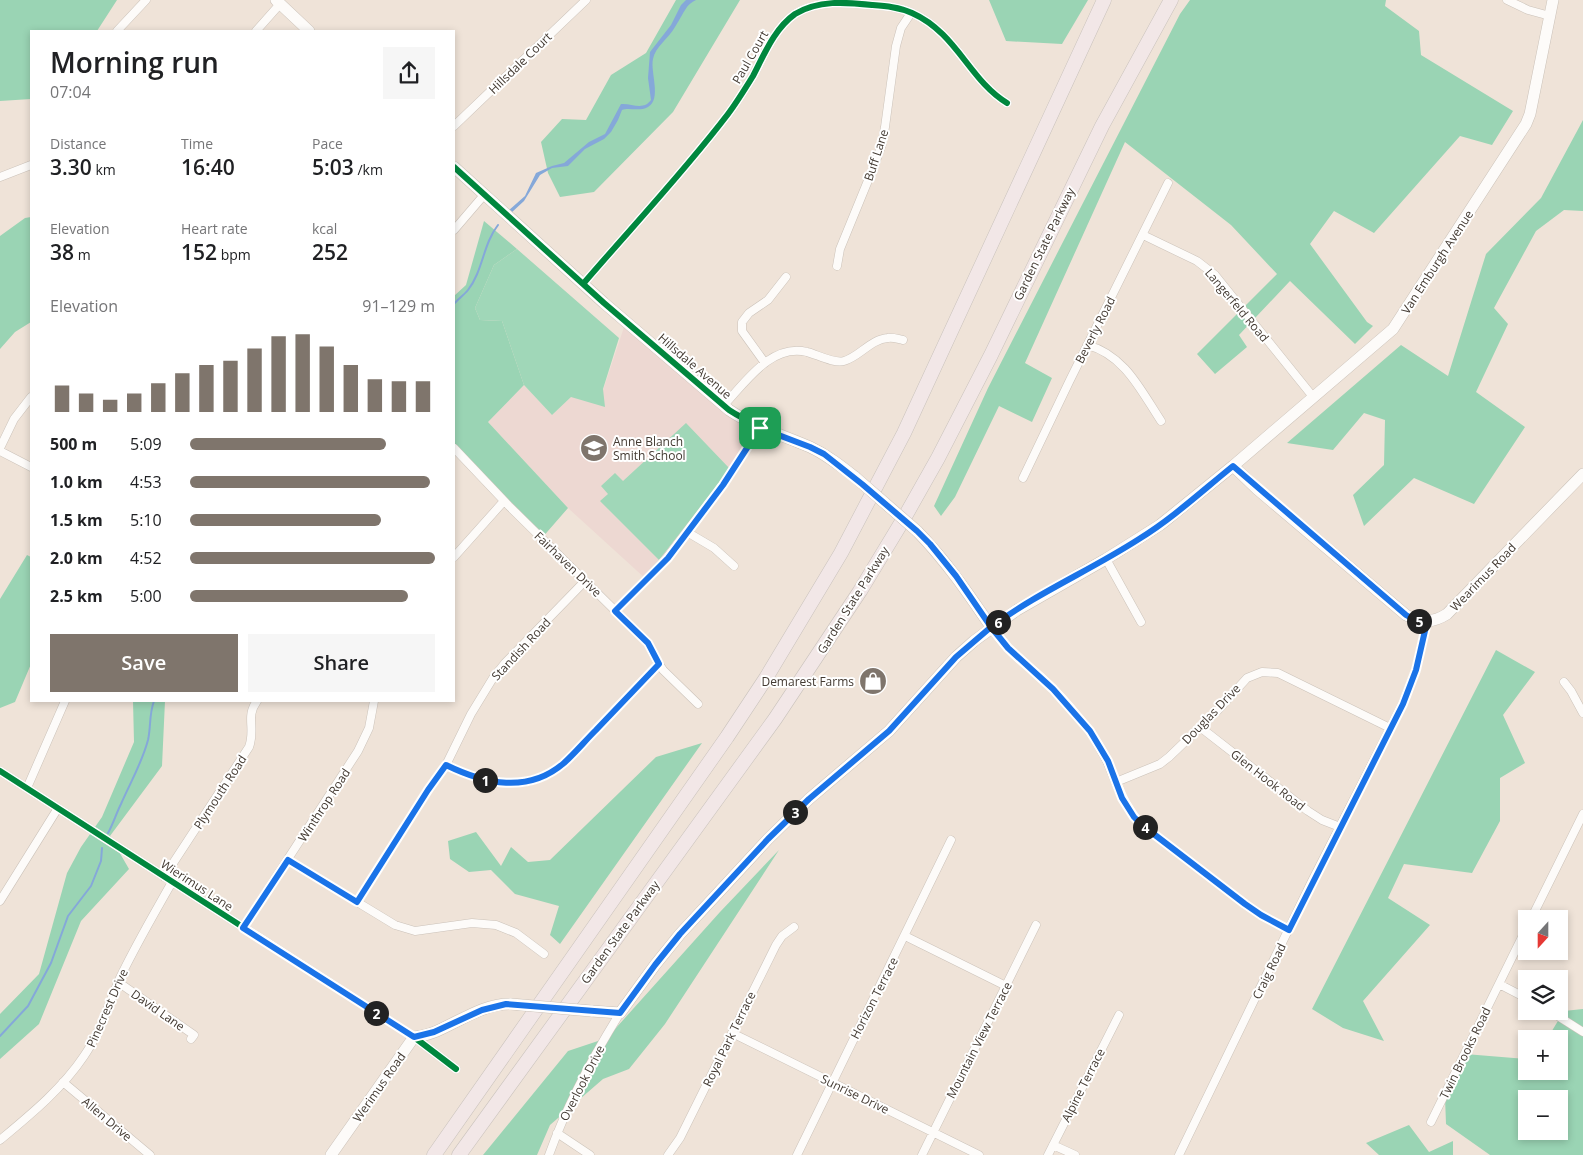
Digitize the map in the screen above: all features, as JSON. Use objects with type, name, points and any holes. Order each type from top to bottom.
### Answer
[{"type":"highway","name":"Garden State Parkway","points":[[434,1155],[727,737],[782,653],[826,579],[871,498],[904,433],[1104,0]]},
{"type":"highway","name":"Garden State Parkway","points":[[459,1155],[770,726],[860,591],[903,520],[947,441],[1098,134],[1171,0]]},
{"type":"main road","name":"Van Emburgh Avenue","points":[[1233,466],[1393,329],[1526,124],[1530,114],[1553,0]]},
{"type":"main road","points":[[278,2],[307,30]]},
{"type":"main road","name":"Hillsdale Avenue","points":[[455,168],[583,284],[724,405],[744,420],[760,428],[817,451],[855,477],[917,531],[941,557],[991,627]]},
{"type":"main road","points":[[414,1037],[434,1032],[495,1005],[511,1004],[620,1013],[680,934],[768,839],[809,799],[889,731],[956,657],[991,627],[1016,610],[1106,559],[1160,525],[1233,466],[1406,615],[1413,619],[1427,622]]},
{"type":"main road","name":"Wearimus Road","points":[[1427,622],[1447,614],[1583,474]]},
{"type":"main road","name":"Werimus Road","points":[[331,1155],[414,1037]]},
{"type":"street","points":[[118,30],[146,0]]},
{"type":"street","name":"Hillsdale Court","points":[[455,125],[586,0]]},
{"type":"street","points":[[1507,0],[1528,10],[1550,16]]},
{"type":"street","name":"Paul Court","points":[[583,284],[686,166],[728,114],[752,78],[771,41],[786,22],[795,14],[815,5],[842,1],[895,8],[911,12],[923,18],[944,34],[995,96],[1007,103]]},
{"type":"street","points":[[257,30],[278,2]]},
{"type":"street","name":"Buff Lane","points":[[838,266],[840,249],[882,144],[898,37],[911,12]]},
{"type":"street","points":[[0,177],[30,165]]},
{"type":"street","name":"Beverly Road","points":[[1023,478],[1168,184]]},
{"type":"street","points":[[455,229],[484,195]]},
{"type":"street","name":"Langerfeld Road","points":[[1143,235],[1198,261],[1215,275],[1314,398]]},
{"type":"street","points":[[764,363],[742,331],[742,322],[749,313],[768,300],[786,277]]},
{"type":"street","points":[[724,405],[764,363],[776,355],[797,350],[839,362],[887,338],[903,340]]},
{"type":"street","points":[[1087,345],[1104,351],[1123,364],[1161,421]]},
{"type":"street","points":[[30,398],[14,419],[0,450],[30,466]]},
{"type":"street","points":[[615,611],[653,574],[687,532],[739,463],[760,428]]},
{"type":"street","name":"Fairhaven Drive","points":[[455,449],[504,501],[648,643],[659,664],[698,704]]},
{"type":"street","points":[[455,556],[504,501]]},
{"type":"street","points":[[687,532],[714,548],[734,566]]},
{"type":"street","points":[[1106,559],[1141,622]]},
{"type":"street","name":"Standish Road","points":[[357,902],[446,765],[471,714],[493,678],[505,663],[585,582]]},
{"type":"street","name":"Craig Road","points":[[1179,1155],[1411,686],[1427,622]]},
{"type":"street","points":[[991,627],[1008,648],[1053,689],[1079,717],[1099,746],[1128,808],[1142,825],[1245,904],[1289,930]]},
{"type":"street","points":[[446,765],[466,775],[496,782],[522,782],[546,775],[565,762],[659,664]]},
{"type":"street","name":"Douglas Drive","points":[[1116,782],[1160,764],[1169,758],[1247,678],[1262,672],[1278,673],[1390,728]]},
{"type":"street","points":[[1564,682],[1583,712]]},
{"type":"street","points":[[26,788],[65,702]]},
{"type":"street","name":"Plymouth Road","points":[[164,877],[249,747],[252,732],[251,711],[256,702]]},
{"type":"street","name":"Winthrop Road","points":[[243,928],[358,751],[369,728],[374,702]]},
{"type":"street","name":"Glen Hook Road","points":[[1200,727],[1308,811],[1322,820],[1340,827]]},
{"type":"street","name":"Wierimus Lane","points":[[0,771],[414,1037],[456,1069]]},
{"type":"street","points":[[0,901],[58,808]]},
{"type":"street","points":[[1536,910],[1583,814]]},
{"type":"street","name":"Horizon Terrace","points":[[797,1155],[951,840]]},
{"type":"street","points":[[288,860],[395,925],[415,930],[472,923],[496,925],[516,933],[544,954]]},
{"type":"street","name":"Pinecrest Drive","points":[[0,1140],[63,1082],[83,1059],[92,1045],[131,956],[172,882]]},
{"type":"street","name":"Mountain View Terrace","points":[[922,1155],[1036,925]]},
{"type":"street","name":"Royal Park Terrace","points":[[668,1155],[680,1138],[776,945],[782,936],[794,927]]},
{"type":"street","points":[[905,936],[1006,986]]},
{"type":"street","name":"Twin Brooks Road","points":[[1431,1122],[1518,945]]},
{"type":"street","name":"David Lane","points":[[118,982],[194,1035],[191,1039]]},
{"type":"street","points":[[1499,984],[1518,994]]},
{"type":"street","name":"Overlook Drive","points":[[549,1155],[557,1133],[585,1073],[620,1013]]},
{"type":"street","name":"Alpine Terrace","points":[[1048,1155],[1119,1015]]},
{"type":"street","points":[[1564,1020],[1583,1032]]},
{"type":"street","name":"Sunrise Drive","points":[[732,1033],[979,1155]]},
{"type":"street","name":"Allen Drive","points":[[63,1082],[150,1155]]},
{"type":"street","points":[[557,1133],[590,1155]]},
{"type":"street","points":[[1054,1145],[1075,1155]]},
{"type":"shaded area","points":[[626,321],[729,410],[760,428],[739,463],[647,580],[568,508],[488,422],[524,385],[552,415],[571,397],[603,390]]},
{"type":"green space","points":[[0,0],[117,0],[98,30],[30,30],[30,99],[0,101]]},
{"type":"green space","points":[[676,0],[740,0],[673,112],[594,192],[560,197],[548,173],[541,142],[562,119],[586,120],[611,75],[646,53]]},
{"type":"green space","points":[[989,0],[1088,0],[1062,44],[1006,41]]},
{"type":"green space","points":[[1190,0],[1386,0],[1385,6],[1419,31],[1421,55],[1513,111],[1492,145],[1460,136],[1374,233],[1334,211],[1310,244],[1367,322],[1373,326],[1355,344],[1290,281],[1239,335],[1247,347],[1215,374],[1197,354],[1277,274],[1231,225],[1125,142],[1025,363],[1052,378],[1032,422],[999,406],[955,497],[941,516],[934,506],[988,388],[1180,14]]},
{"type":"green space","points":[[1583,120],[1583,211],[1564,210],[1536,231],[1494,308],[1508,324],[1476,392],[1525,427],[1474,504],[1414,478],[1364,526],[1353,495],[1384,465],[1385,420],[1364,413],[1333,450],[1287,443],[1401,345],[1448,376],[1486,254],[1541,198]]},
{"type":"green space","points":[[30,217],[30,323],[15,332],[0,349],[0,236],[25,218]]},
{"type":"green space","points":[[484,221],[517,249],[494,265],[475,308],[480,320],[502,321],[524,385],[488,422],[568,508],[541,539],[455,452],[455,295],[466,285]]},
{"type":"green space","points":[[517,249],[619,338],[603,389],[605,407],[571,397],[552,415],[524,385],[502,321],[480,320],[475,308],[494,265]]},
{"type":"green space","points":[[686,423],[730,469],[659,560],[600,501],[608,494],[601,486],[615,473],[623,481]]},
{"type":"green space","points":[[27,555],[30,556],[30,666],[15,702],[0,708],[0,599]]},
{"type":"green space","points":[[1496,650],[1535,672],[1503,715],[1525,763],[1500,778],[1500,821],[1472,873],[1404,864],[1388,898],[1430,925],[1363,1001],[1384,1041],[1343,1028],[1312,1009]]},
{"type":"green space","points":[[133,702],[165,702],[162,766],[110,836],[129,869],[81,921],[39,1024],[0,1059],[0,1014],[39,974],[67,873],[81,847],[102,817],[134,742]]},
{"type":"green space","points":[[702,743],[560,944],[550,935],[559,906],[515,894],[491,870],[469,872],[450,859],[448,841],[476,832],[501,866],[511,847],[528,862],[550,860],[656,757]]},
{"type":"green space","points":[[779,850],[665,1024],[629,1069],[603,1079],[550,1125],[537,1155],[483,1155],[568,1051],[607,1038],[720,912]]},
{"type":"green space","points":[[1583,1009],[1583,1155],[1490,1155],[1446,1124],[1445,1097],[1465,1054],[1518,1058],[1518,1080],[1568,1080],[1568,1030],[1552,1030],[1559,1020],[1568,1020],[1568,1011]]},
{"type":"green space","points":[[1409,1125],[1429,1152],[1453,1141],[1453,1155],[1379,1155],[1366,1143]]},
{"type":"water","points":[[686,0],[696,0],[688,6],[654,55],[652,64],[655,92],[652,103],[645,108],[622,110],[611,132],[604,139],[585,149],[568,166],[552,168],[540,175],[524,201],[511,213],[508,211],[525,196],[536,173],[564,163],[589,142],[605,134],[621,104],[641,106],[651,100],[648,78],[650,52],[671,25],[681,5]]},
{"type":"waterway","points":[[455,303],[473,283],[489,240],[498,225]]},
{"type":"waterway","points":[[108,833],[145,748],[149,735],[154,702]]},
{"type":"waterway","points":[[0,1036],[28,1006],[51,963],[68,916],[91,886],[101,861],[102,848]]},
{"type":"cycle path","points":[[583,284],[711,136],[744,91],[775,35],[788,20],[804,9],[822,4],[842,3],[887,6],[912,13],[940,32],[982,82],[1007,103]]},
{"type":"cycle path","points":[[455,168],[604,303],[729,410],[742,418],[822,453],[860,481],[906,522],[928,543],[950,569],[1006,646],[1053,688],[1087,728],[1108,762],[1130,811],[1142,825],[1245,904],[1289,930]]},
{"type":"cycle path","points":[[0,771],[414,1037],[456,1069]]},
{"type":"place","name":"Anne Blanch Smith School","points":[[594,448]]},
{"type":"place","name":"Demarest Farms","points":[[873,681]]},
{"type":"route","points":[[760,428],[739,463],[668,558],[615,611],[648,643],[659,664],[565,762],[546,775],[511,783],[496,782],[466,775],[446,765],[357,902],[288,860],[243,928],[414,1037],[434,1032],[495,1005],[506,1004],[620,1013],[680,934],[768,839],[809,799],[889,731],[956,657],[991,627],[1018,659],[1042,678],[1090,731],[1108,761],[1122,798],[1134,817],[1245,904],[1289,930],[1403,704],[1416,670],[1427,622],[1413,619],[1406,615],[1233,466],[1140,539],[1016,610],[991,627],[956,576],[917,531],[824,454],[760,428]]}]
